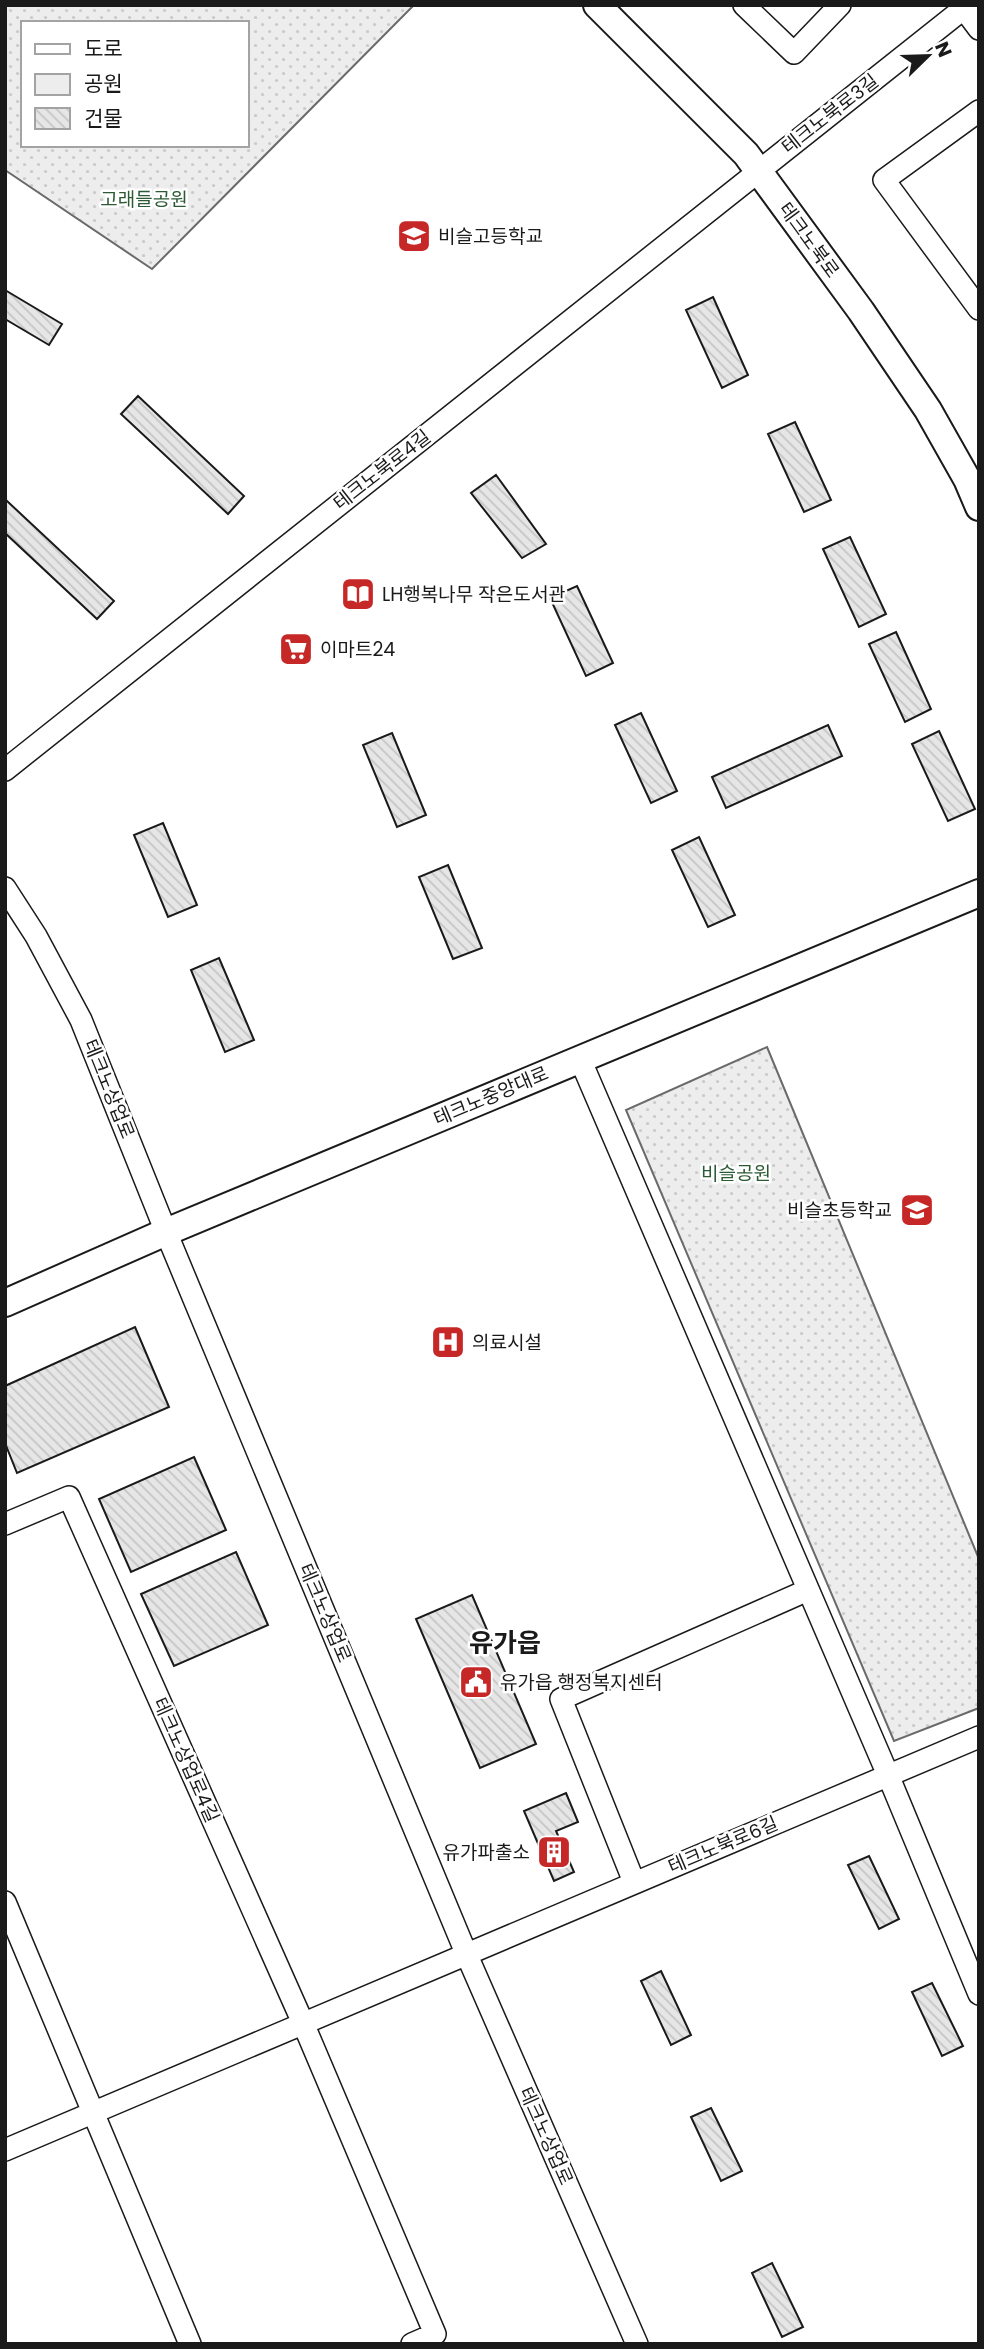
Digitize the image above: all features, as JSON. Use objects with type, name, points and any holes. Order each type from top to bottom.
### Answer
[{"type":"main road","name":"테크노북로","points":[[597,5],[746,154],[759,171],[861,311],[928,410],[967,479],[979,507]]},
{"type":"main road","name":"테크노중앙대로","points":[[5,1303],[166,1232],[979,893]]},
{"type":"street","points":[[744,5],[794,53],[840,5]]},
{"type":"street","name":"테크노북로3길","points":[[759,171],[965,6]]},
{"type":"street","points":[[965,6],[979,29]]},
{"type":"street","points":[[979,111],[884,180],[979,309]]},
{"type":"street","name":"테크노북로4길","points":[[5,770],[759,171]]},
{"type":"street","name":"테크노상업로","points":[[5,888],[36,936],[81,1020],[166,1232],[466,1953],[637,2344]]},
{"type":"street","points":[[580,1059],[888,1775],[979,1994]]},
{"type":"street","name":"테크노상업로4길","points":[[5,1524],[69,1497],[303,2023],[435,2334],[412,2344]]},
{"type":"street","points":[[634,1882],[561,1699],[808,1590]]},
{"type":"street","name":"테크노북로6길","points":[[466,1953],[979,1737]]},
{"type":"street","points":[[5,1902],[190,2344]]},
{"type":"street","points":[[5,2150],[466,1953]]},
{"type":"green space","name":"고래들공원","points":[[5,5],[414,5],[152,269],[5,170]]},
{"type":"green space","name":"비슬공원","points":[[767,1047],[979,1559],[979,1708],[894,1741],[626,1110]]},
{"type":"building","points":[[5,290],[62,324],[49,345],[5,319]]},
{"type":"building","points":[[713,297],[748,375],[722,388],[686,310]]},
{"type":"building","points":[[138,396],[244,496],[228,514],[121,414]]},
{"type":"building","points":[[795,422],[831,500],[804,512],[768,434]]},
{"type":"building","points":[[496,475],[546,544],[522,558],[471,493]]},
{"type":"building","points":[[7,501],[114,601],[97,619],[5,533]]},
{"type":"building","points":[[850,537],[886,614],[859,627],[823,549]]},
{"type":"building","points":[[577,586],[613,663],[586,676],[550,598]]},
{"type":"building","points":[[896,632],[931,709],[905,722],[869,644]]},
{"type":"building","points":[[641,713],[677,791],[651,803],[615,725]]},
{"type":"building","points":[[828,725],[842,756],[726,808],[712,777]]},
{"type":"building","points":[[939,731],[975,809],[948,821],[912,744]]},
{"type":"building","points":[[392,733],[426,815],[397,827],[363,745]]},
{"type":"building","points":[[163,823],[197,905],[168,917],[134,835]]},
{"type":"building","points":[[699,837],[735,915],[708,927],[672,850]]},
{"type":"building","points":[[448,865],[482,948],[453,959],[419,877]]},
{"type":"building","points":[[219,958],[254,1040],[225,1052],[191,970]]},
{"type":"building","points":[[135,1327],[169,1407],[17,1473],[5,1443],[5,1386]]},
{"type":"building","points":[[194,1457],[226,1530],[131,1572],[99,1499]]},
{"type":"building","points":[[236,1552],[268,1625],[174,1666],[141,1594]]},
{"type":"building","name":"유가읍 행정복지센터","points":[[472,1595],[536,1744],[480,1768],[416,1619]]},
{"type":"building","name":"유가파출소","points":[[566,1793],[578,1822],[556,1831],[574,1872],[554,1881],[524,1811]]},
{"type":"building","points":[[869,1856],[899,1919],[879,1929],[848,1865]]},
{"type":"building","points":[[661,1971],[691,2035],[671,2045],[641,1981]]},
{"type":"building","points":[[932,1983],[963,2046],[942,2056],[912,1992]]},
{"type":"building","points":[[711,2108],[742,2171],[721,2181],[691,2117]]},
{"type":"building","points":[[772,2263],[803,2327],[782,2337],[752,2273]]},
{"type":"place","name":"비슬고등학교","points":[[414,236]]},
{"type":"place","name":"LH행복나무 작은도서관","points":[[358,594]]},
{"type":"place","name":"이마트24","points":[[296,649]]},
{"type":"place","name":"비슬초등학교","points":[[917,1210]]},
{"type":"place","name":"의료시설","points":[[448,1342]]},
{"type":"place","name":"유가읍 행정복지센터","points":[[476,1682]]},
{"type":"place","name":"유가파출소","points":[[554,1852]]},
{"type":"district","name":"유가읍","points":[[505,1643]]}]
